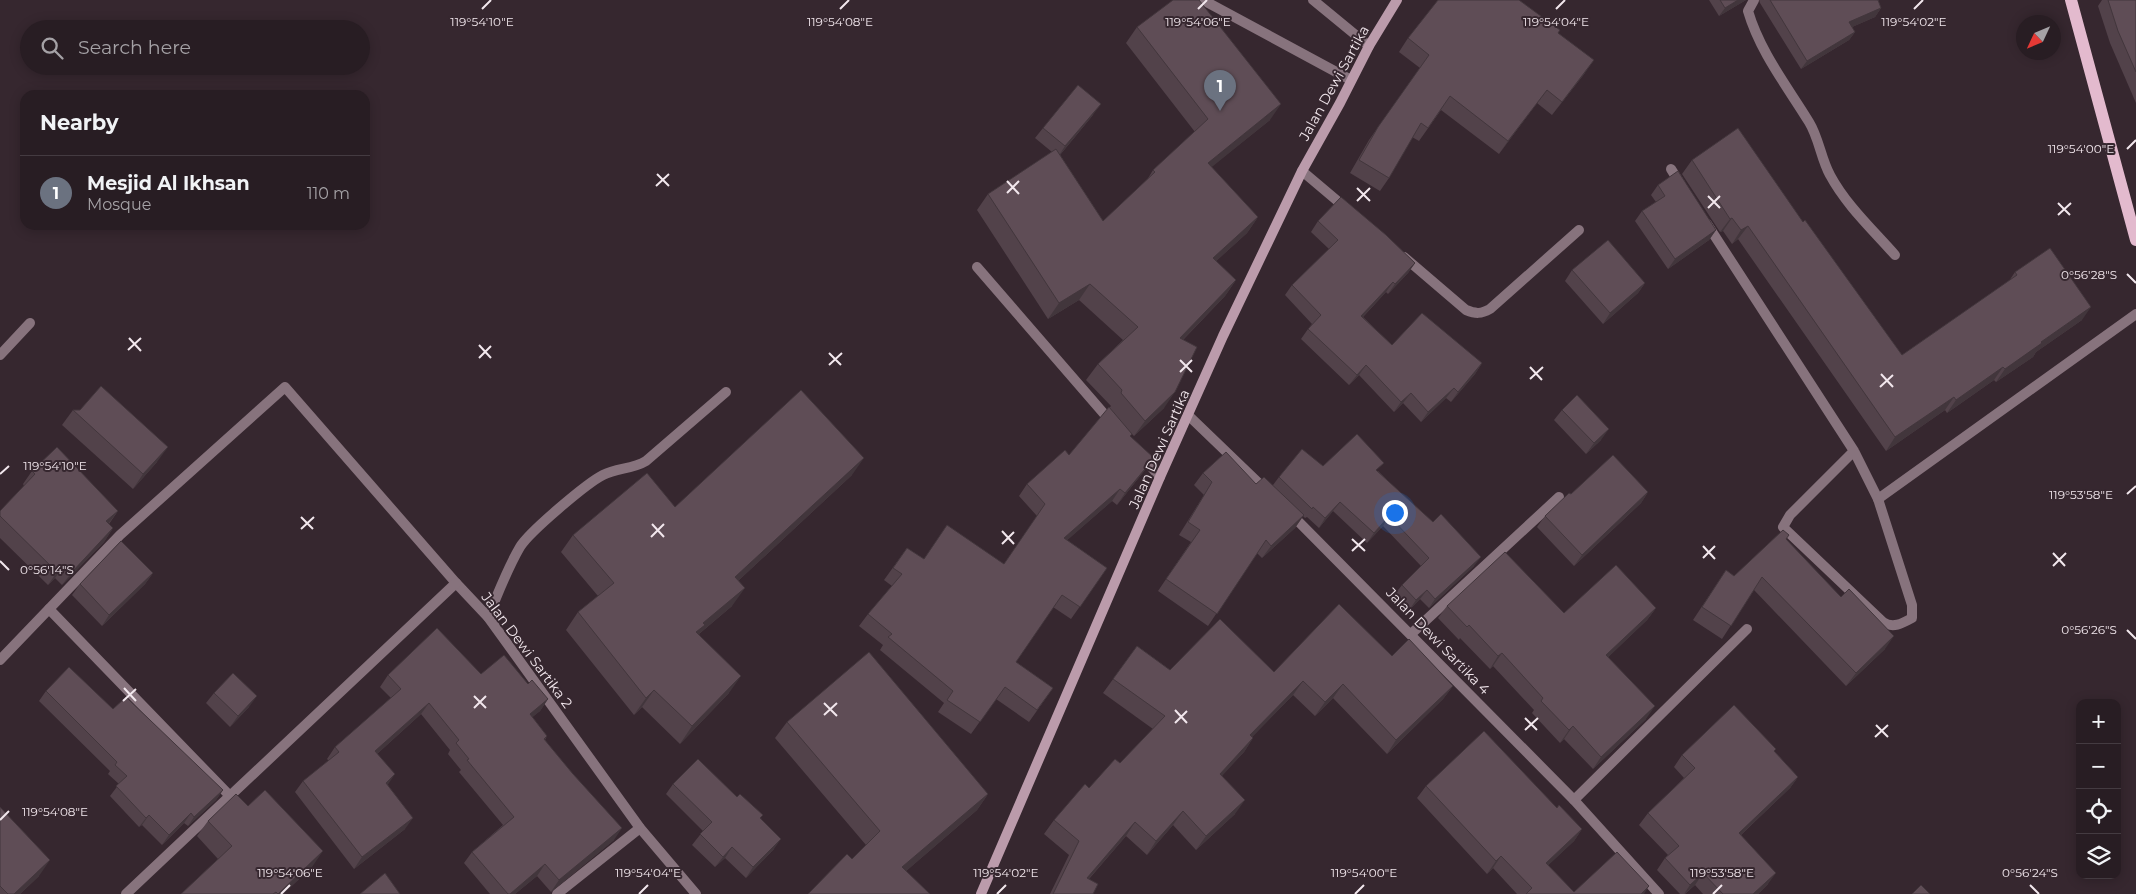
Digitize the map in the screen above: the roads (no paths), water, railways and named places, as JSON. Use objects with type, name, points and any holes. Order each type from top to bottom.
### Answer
[{"type":"main road","name":"Jalan Dewi Sartika","points":[[981,894],[1223,336],[1302,171],[1369,46],[1397,0]]},
{"type":"main road","points":[[2071,0],[2136,240]]},
{"type":"street","points":[[1203,0],[1351,80]]},
{"type":"street","points":[[1313,0],[1369,46]]},
{"type":"street","points":[[1754,0],[1748,11],[1762,49],[1811,126],[1818,149],[1830,176],[1857,212],[1895,256]]},
{"type":"street","points":[[1670,169],[1687,194]]},
{"type":"street","points":[[1302,171],[1354,215]]},
{"type":"street","points":[[1703,218],[1854,450],[1878,499],[1912,605],[1912,618],[1891,626],[1883,622],[1782,527],[1790,515],[1854,450]]},
{"type":"street","points":[[1399,253],[1466,310],[1475,314],[1483,314],[1579,230]]},
{"type":"street","points":[[977,267],[1121,432]]},
{"type":"street","points":[[1878,499],[2136,314]]},
{"type":"street","points":[[0,355],[30,323]]},
{"type":"street","name":"Jalan Dewi Sartika 2","points":[[50,609],[120,535],[285,387],[456,583],[488,616],[640,828],[696,894]]},
{"type":"street","points":[[488,616],[515,556],[530,534],[598,478],[613,471],[637,466],[646,461],[726,392]]},
{"type":"street","name":"Jalan Dewi Sartika 4","points":[[1189,416],[1411,634],[1574,800],[1659,894]]},
{"type":"street","points":[[1134,447],[1160,478]]},
{"type":"street","points":[[1411,634],[1559,497]]},
{"type":"street","points":[[126,894],[456,583]]},
{"type":"street","points":[[0,660],[50,609],[229,795]]},
{"type":"street","points":[[1574,800],[1747,629]]},
{"type":"street","points":[[557,894],[640,828]]},
{"type":"place","name":"Mesjid Al Ikhsan","points":[[1220,111]]}]
